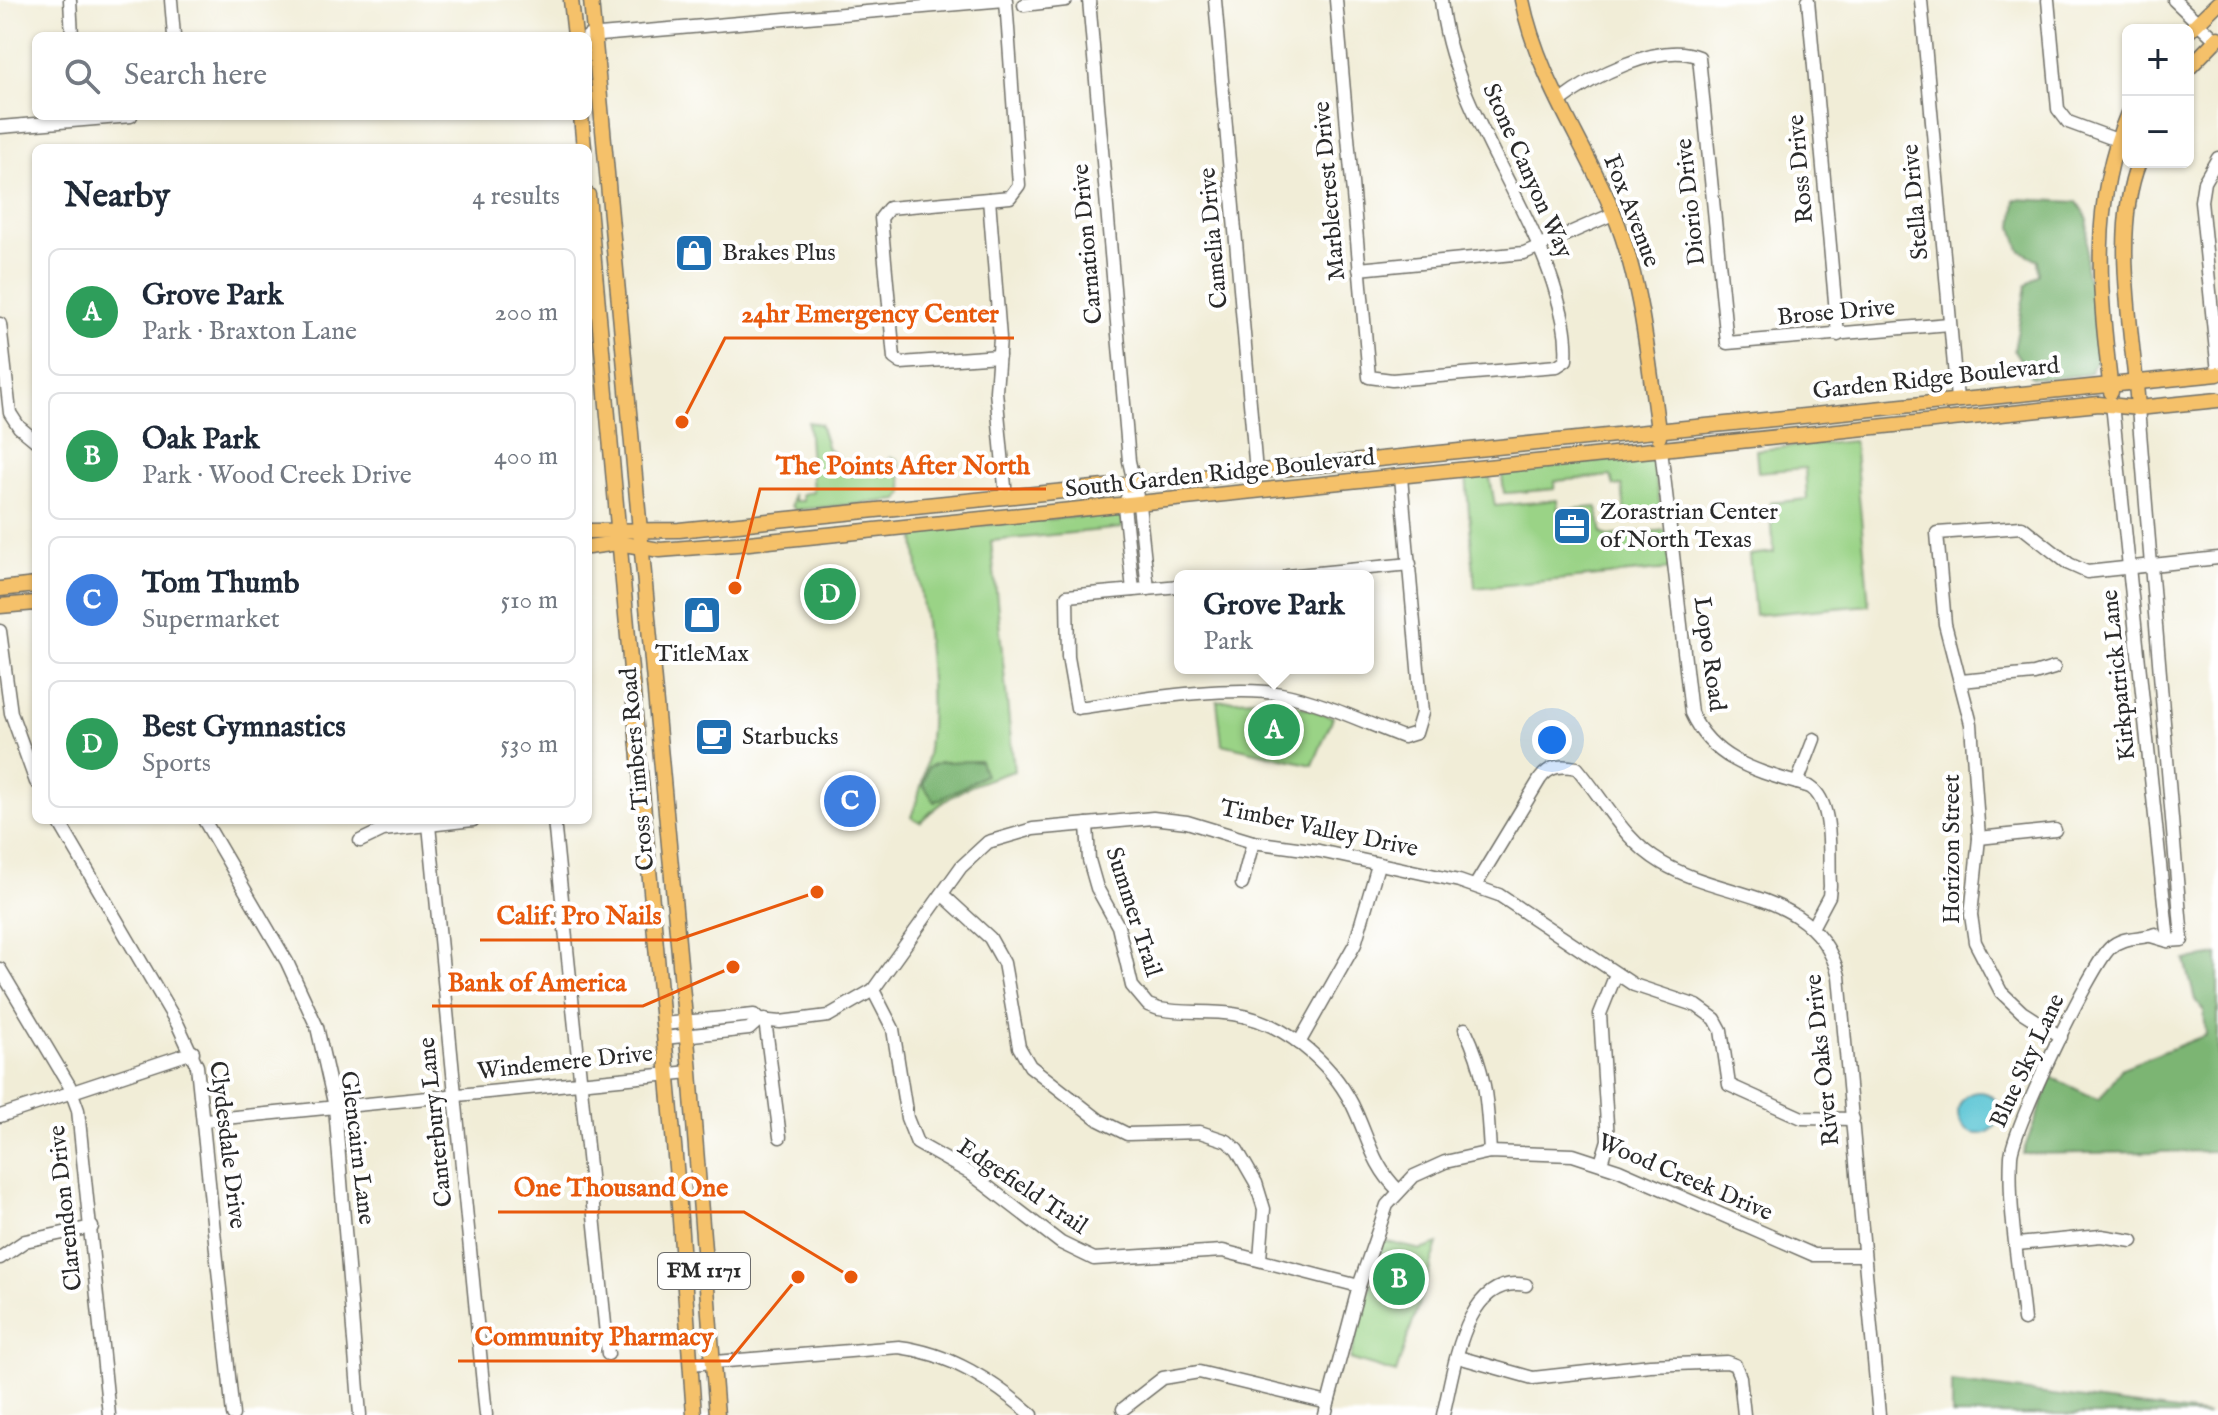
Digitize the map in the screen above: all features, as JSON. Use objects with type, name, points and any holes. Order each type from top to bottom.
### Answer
[{"type":"main road","points":[[571,0],[575,32]]},
{"type":"main road","name":"FM 1171","points":[[591,0],[591,32]]},
{"type":"main road","name":"Fox Avenue","points":[[1522,0],[1534,44],[1613,214],[1637,287],[1661,449]]},
{"type":"main road","points":[[2194,26],[2218,3]]},
{"type":"main road","points":[[2194,63],[2217,39]]},
{"type":"main road","name":"FM 1171","points":[[592,46],[640,549]]},
{"type":"main road","points":[[581,120],[584,144]]},
{"type":"main road","points":[[2112,404],[2100,223],[2103,192],[2122,128]]},
{"type":"main road","points":[[2137,168],[2129,197],[2126,237],[2138,408]]},
{"type":"main road","name":"FM 1171","points":[[592,240],[618,536]]},
{"type":"main road","points":[[596,286],[616,284]]},
{"type":"main road","name":"Garden Ridge Boulevard","points":[[1658,429],[2218,373]]},
{"type":"main road","points":[[1882,428],[1954,409],[1957,399]]},
{"type":"main road","name":"Garden Ridge Boulevard","points":[[1661,449],[2112,404],[2138,408],[2218,400]]},
{"type":"main road","name":"South Garden Ridge Boulevard","points":[[639,530],[679,530],[1658,429]]},
{"type":"main road","name":"South Garden Ridge Boulevard","points":[[618,536],[640,549],[749,543],[1132,506],[1661,449]]},
{"type":"main road","points":[[909,506],[910,528]]},
{"type":"main road","points":[[592,546],[639,530]]},
{"type":"main road","points":[[592,532],[618,536]]},
{"type":"main road","name":"Cross Timbers Road","points":[[618,536],[694,1415]]},
{"type":"main road","name":"Cross Timbers Road","points":[[640,549],[690,1072],[717,1415]]},
{"type":"main road","points":[[0,589],[32,585]]},
{"type":"main road","points":[[0,606],[32,603]]},
{"type":"main road","points":[[633,725],[656,723]]},
{"type":"main road","points":[[645,849],[667,846]]},
{"type":"main road","points":[[680,1232],[701,1231]]},
{"type":"street","points":[[70,0],[72,32]]},
{"type":"street","points":[[171,0],[174,32]]},
{"type":"street","points":[[592,36],[1006,0],[1019,146],[1019,185],[1010,197],[889,208],[881,218],[894,358],[901,363],[999,356]]},
{"type":"street","points":[[1024,5],[1066,0]]},
{"type":"street","name":"Carnation Drive","points":[[1089,0],[1131,485],[1133,590]]},
{"type":"street","name":"Camelia Drive","points":[[1215,0],[1256,472]]},
{"type":"street","name":"Marblecrest Drive","points":[[1336,0],[1369,377]]},
{"type":"street","name":"Stone Canyon Way","points":[[1369,377],[1392,380],[1557,366],[1566,360],[1564,321],[1541,248],[1466,92],[1449,40],[1441,0]]},
{"type":"street","name":"Ross Drive","points":[[1808,0],[1838,335]]},
{"type":"street","name":"Stella Drive","points":[[1921,0],[1957,399]]},
{"type":"street","points":[[2048,0],[2058,109],[2068,122],[2117,140]]},
{"type":"street","points":[[2174,0],[2189,24]]},
{"type":"street","points":[[2194,29],[2217,39]]},
{"type":"street","name":"Diorio Drive","points":[[1559,102],[1584,83],[1609,71],[1675,50],[1699,57],[1727,343]]},
{"type":"street","points":[[0,127],[61,120]]},
{"type":"street","points":[[2218,158],[2204,182],[2201,201],[2218,373]]},
{"type":"street","points":[[989,199],[999,356],[996,391],[1006,497]]},
{"type":"street","points":[[1359,269],[1505,256],[1541,248],[1613,214]]},
{"type":"street","points":[[0,324],[10,413],[19,427],[32,438]]},
{"type":"street","name":"Brose Drive","points":[[1727,343],[1949,324]]},
{"type":"street","name":"Kirkpatrick Lane","points":[[2112,404],[2167,935],[2181,934],[2138,408]]},
{"type":"street","name":"Lopo Road","points":[[1661,449],[1691,713],[1704,738],[1736,763],[1820,793],[1825,807],[1829,896],[1813,926]]},
{"type":"street","points":[[1174,587],[1067,596],[1068,657],[1077,708],[1233,692],[1277,693],[1321,703],[1403,737],[1416,733],[1422,713],[1401,477]]},
{"type":"street","name":"Carnation Drive","points":[[1132,506],[1148,589]]},
{"type":"street","name":"Horizon Street","points":[[2061,1037],[2022,1012],[2001,992],[1979,954],[1971,915],[1979,838],[1971,724],[1945,624],[1937,533],[2022,527],[2069,564],[2087,572],[2130,566]]},
{"type":"street","points":[[2130,566],[2218,558]]},
{"type":"street","points":[[1348,570],[1410,564]]},
{"type":"street","points":[[0,631],[11,713],[32,771]]},
{"type":"street","points":[[1961,681],[2034,674],[2054,668]]},
{"type":"street","points":[[1797,783],[1814,739]]},
{"type":"street","name":"River Oaks Drive","points":[[1475,886],[1545,771],[1563,766],[1577,768],[1616,821],[1661,862],[1684,875],[1782,908],[1813,926],[1832,954],[1839,976],[1879,1415]]},
{"type":"street","name":"Timber Valley Drive","points":[[663,1031],[685,1028],[749,1029],[762,1020],[828,1016],[873,990],[969,857],[988,842],[1033,829],[1153,818],[1187,822],[1253,842],[1319,851],[1475,886],[1499,895],[1536,917],[1578,951],[1634,985],[1697,1006],[1715,1019],[1721,1030],[1729,1085],[1802,1118],[1853,1119]]},
{"type":"street","name":"Clydesdale Drive","points":[[60,824],[193,1052],[205,1120],[233,1415]]},
{"type":"street","name":"Glencairn Lane","points":[[206,824],[287,962],[317,1027],[335,1107],[360,1415]]},
{"type":"street","points":[[360,841],[383,830],[438,824]]},
{"type":"street","points":[[554,824],[608,1354]]},
{"type":"street","name":"Summer Trail","points":[[1087,824],[1089,860],[1097,888],[1118,926],[1132,986],[1148,1005],[1168,1011],[1245,1016],[1299,1043],[1323,1064],[1352,1103],[1371,1155],[1383,1175],[1398,1190]]},
{"type":"street","name":"Canterbury Lane","points":[[429,825],[486,1415]]},
{"type":"street","points":[[1979,838],[2055,830]]},
{"type":"street","points":[[1242,884],[1253,842]]},
{"type":"street","points":[[1299,1043],[1355,944],[1378,865]]},
{"type":"street","points":[[942,894],[980,926],[1004,963],[1019,1047],[1030,1066],[1099,1120],[1127,1134],[1200,1132],[1227,1141],[1237,1150],[1256,1183],[1264,1209],[1260,1259]]},
{"type":"street","name":"Blue Sky Lane","points":[[2024,1320],[2012,1178],[2014,1138],[2061,1037],[2106,952],[2119,941],[2167,935]]},
{"type":"street","name":"Clarendon Drive","points":[[0,969],[71,1092],[81,1129],[109,1415]]},
{"type":"street","points":[[1601,1163],[1608,1140],[1600,1014],[1616,974]]},
{"type":"street","name":"Edgefield Trail","points":[[873,990],[893,1029],[912,1135],[924,1148],[970,1173],[1061,1243],[1084,1256],[1105,1259],[1223,1251],[1359,1286]]},
{"type":"street","points":[[762,1020],[780,1137]]},
{"type":"street","points":[[1465,1029],[1481,1062],[1490,1152]]},
{"type":"street","points":[[0,1116],[193,1052]]},
{"type":"street","name":"Windemere Drive","points":[[205,1120],[690,1072]]},
{"type":"street","name":"Wood Creek Drive","points":[[1326,1409],[1359,1286],[1382,1216],[1398,1190],[1424,1169],[1490,1152],[1545,1152],[1601,1163],[1814,1255],[1864,1255]]},
{"type":"street","points":[[0,1258],[25,1241],[92,1227]]},
{"type":"street","points":[[2017,1244],[2101,1236],[2132,1241]]},
{"type":"street","points":[[1443,1415],[1472,1313],[1487,1294],[1513,1283],[1526,1285]]},
{"type":"street","points":[[690,1364],[888,1348],[923,1350],[982,1379],[1032,1415]]},
{"type":"street","points":[[1458,1357],[1533,1378],[1678,1359],[1735,1365],[1740,1377],[1744,1415]]},
{"type":"street","points":[[1123,1409],[1163,1378],[1199,1372],[1326,1409]]},
{"type":"street","points":[[1226,1393],[1229,1379]]},
{"type":"green space","points":[[2016,199],[2077,202],[2088,219],[2086,271],[2094,303],[2096,362],[2089,374],[2048,379],[2031,377],[2014,350],[2026,286],[2039,274],[2038,260],[2020,250],[2013,227]]},
{"type":"green space","points":[[808,422],[820,424],[828,449],[844,461],[845,469],[890,465],[890,457],[898,460],[904,493],[899,500],[795,510],[791,506],[793,494],[795,501],[803,501],[802,494],[813,492]]},
{"type":"green space","points":[[1854,441],[1869,605],[1755,615],[1749,555],[1774,552],[1770,503],[1807,499],[1805,468],[1758,472],[1756,450]]},
{"type":"green space","points":[[1647,456],[1653,463],[1661,511],[1656,518],[1621,519],[1617,514],[1625,512],[1622,486],[1614,486],[1611,476],[1555,481],[1554,489],[1504,493],[1502,476],[1507,471]]},
{"type":"green space","points":[[1485,473],[1490,478],[1495,506],[1557,500],[1558,510],[1597,507],[1602,534],[1609,536],[1666,530],[1670,569],[1475,588],[1466,475]]},
{"type":"green space","points":[[1118,513],[1123,519],[1122,528],[991,541],[1014,771],[963,790],[920,822],[911,817],[922,783],[930,714],[927,644],[915,539],[920,531]]},
{"type":"green space","points":[[1275,698],[1333,717],[1313,765],[1222,744],[1217,701]]},
{"type":"green space","points":[[980,761],[985,775],[935,802],[923,785],[928,767],[940,762]]},
{"type":"green space","points":[[2218,955],[2218,1151],[2023,1154],[2051,1077],[2099,1100],[2122,1068],[2206,1035],[2204,1011],[2195,1000],[2185,960]]},
{"type":"green space","points":[[1383,1241],[1421,1250],[1438,1244],[1396,1373],[1350,1359]]},
{"type":"green space","points":[[1952,1382],[2208,1415],[1952,1415]]},
{"type":"water","points":[[1979,1092],[1994,1098],[2000,1113],[1994,1128],[1979,1134],[1964,1128],[1958,1113],[1964,1098]]},
{"type":"place","name":"Brakes Plus","points":[[694,253]]},
{"type":"place","name":"24hr Emergency Center","points":[[682,422]]},
{"type":"place","name":"Zorastrian Center of North Texas","points":[[1572,526]]},
{"type":"place","name":"The Points After North","points":[[735,588]]},
{"type":"place","name":"Best Gymnastics","points":[[830,594]]},
{"type":"place","name":"TitleMax","points":[[702,615]]},
{"type":"place","name":"Grove Park","points":[[1274,730]]},
{"type":"place","name":"Starbucks","points":[[714,737]]},
{"type":"place","name":"Tom Thumb","points":[[850,801]]},
{"type":"place","name":"Calif. Pro Nails","points":[[817,892]]},
{"type":"place","name":"Bank of America","points":[[733,967]]},
{"type":"place","name":"Community Pharmacy","points":[[798,1277]]},
{"type":"place","name":"One Thousand One","points":[[851,1277]]},
{"type":"place","name":"Oak Park","points":[[1399,1279]]}]
